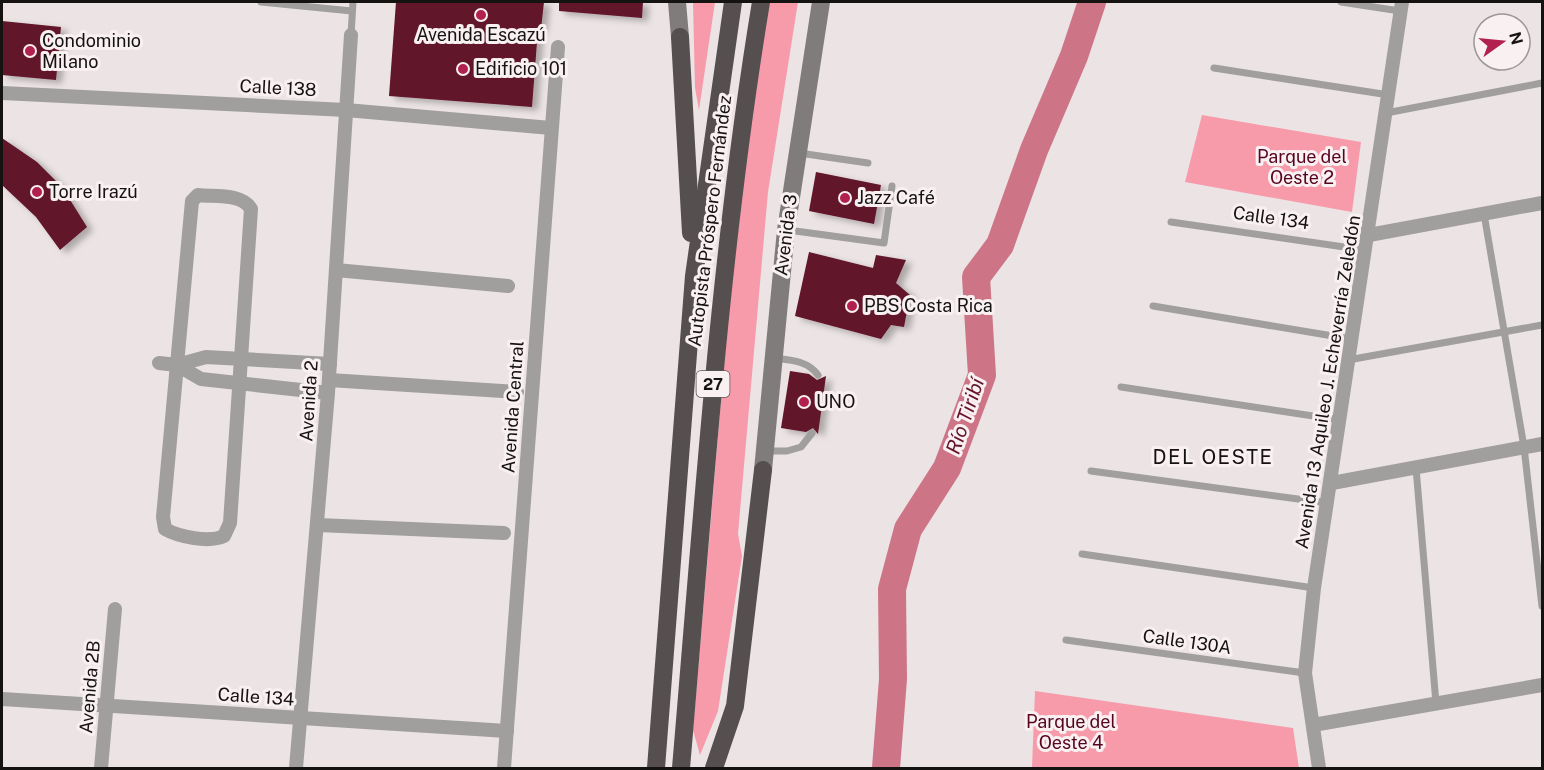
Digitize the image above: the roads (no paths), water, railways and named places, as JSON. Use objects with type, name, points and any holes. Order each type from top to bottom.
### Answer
[{"type":"highway","name":"Autopista Próspero Fernández","points":[[656,768],[694,276],[733,2]]},
{"type":"highway","name":"Autopista Próspero Fernández","points":[[681,768],[723,266],[740,130],[761,2]]},
{"type":"highway","points":[[680,37],[694,276]]},
{"type":"highway","points":[[714,768],[735,706],[763,470]]},
{"type":"street","points":[[677,2],[680,37]]},
{"type":"street","name":"Avenida 3","points":[[763,470],[786,230],[821,2]]},
{"type":"street","name":"Avenida 13 Aquileo J. Echeverría Zeledón","points":[[1319,768],[1305,673],[1314,588],[1332,483],[1348,360],[1369,235],[1402,7]]},
{"type":"street","name":"Avenida 2","points":[[296,768],[329,387],[351,35]]},
{"type":"street","name":"Avenida Central","points":[[504,768],[558,47]]},
{"type":"street","name":"Calle 138","points":[[2,93],[346,110],[551,128]]},
{"type":"street","points":[[198,195],[239,199],[247,202],[251,209],[230,523],[224,536],[216,540],[173,533],[165,529],[163,517],[177,365],[192,201],[198,195]]},
{"type":"street","points":[[1369,235],[1542,203]]},
{"type":"street","points":[[336,270],[508,286]]},
{"type":"street","points":[[159,363],[177,365],[206,357],[330,364]]},
{"type":"street","points":[[177,365],[201,379],[239,386],[517,392]]},
{"type":"street","points":[[1332,483],[1542,444]]},
{"type":"street","points":[[318,525],[504,533]]},
{"type":"street","name":"Avenida 2B","points":[[101,768],[115,609]]},
{"type":"street","points":[[1312,725],[1542,685]]},
{"type":"street","name":"Calle 134","points":[[2,699],[507,731]]},
{"type":"lane","points":[[261,2],[352,11]]},
{"type":"lane","points":[[351,35],[353,2]]},
{"type":"lane","points":[[1341,2],[1402,7]]},
{"type":"lane","points":[[1214,68],[1389,95]]},
{"type":"lane","points":[[1386,113],[1542,83]]},
{"type":"lane","points":[[797,152],[868,163]]},
{"type":"lane","points":[[786,230],[884,243],[892,186]]},
{"type":"lane","points":[[1484,214],[1524,447],[1542,606]]},
{"type":"lane","name":"Calle 134","points":[[1171,222],[1365,250]]},
{"type":"lane","points":[[1153,306],[1352,339]]},
{"type":"lane","points":[[1348,360],[1542,325]]},
{"type":"lane","points":[[774,357],[811,366],[818,375]]},
{"type":"lane","points":[[1121,387],[1340,420]]},
{"type":"lane","points":[[765,451],[795,450],[806,444],[812,433]]},
{"type":"lane","points":[[1416,468],[1436,703]]},
{"type":"lane","points":[[1091,471],[1328,503]]},
{"type":"lane","points":[[1082,554],[1314,588]]},
{"type":"lane","name":"Calle 130A","points":[[1066,640],[1305,673]]},
{"type":"waterway","name":"Río Tiribí","points":[[886,768],[893,679],[892,589],[908,529],[947,468],[982,375],[976,277],[1000,245],[1034,150],[1074,56],[1092,2]]},
{"type":"place","name":"Avenida Escazú","points":[[481,15]]},
{"type":"place","name":"Condominio Milano","points":[[30,51]]},
{"type":"place","name":"Edificio 101","points":[[463,69]]},
{"type":"place","name":"Torre Irazú","points":[[37,192]]},
{"type":"place","name":"Jazz Café","points":[[845,198]]},
{"type":"place","name":"PBS Costa Rica","points":[[852,306]]},
{"type":"place","name":"UNO","points":[[804,402]]},
{"type":"district","name":"DEL OESTE","points":[[1213,457]]},
{"type":"park label","name":"Parque del Oeste 2","points":[[1302,167]]},
{"type":"park label","name":"Parque del Oeste 4","points":[[1071,732]]}]
